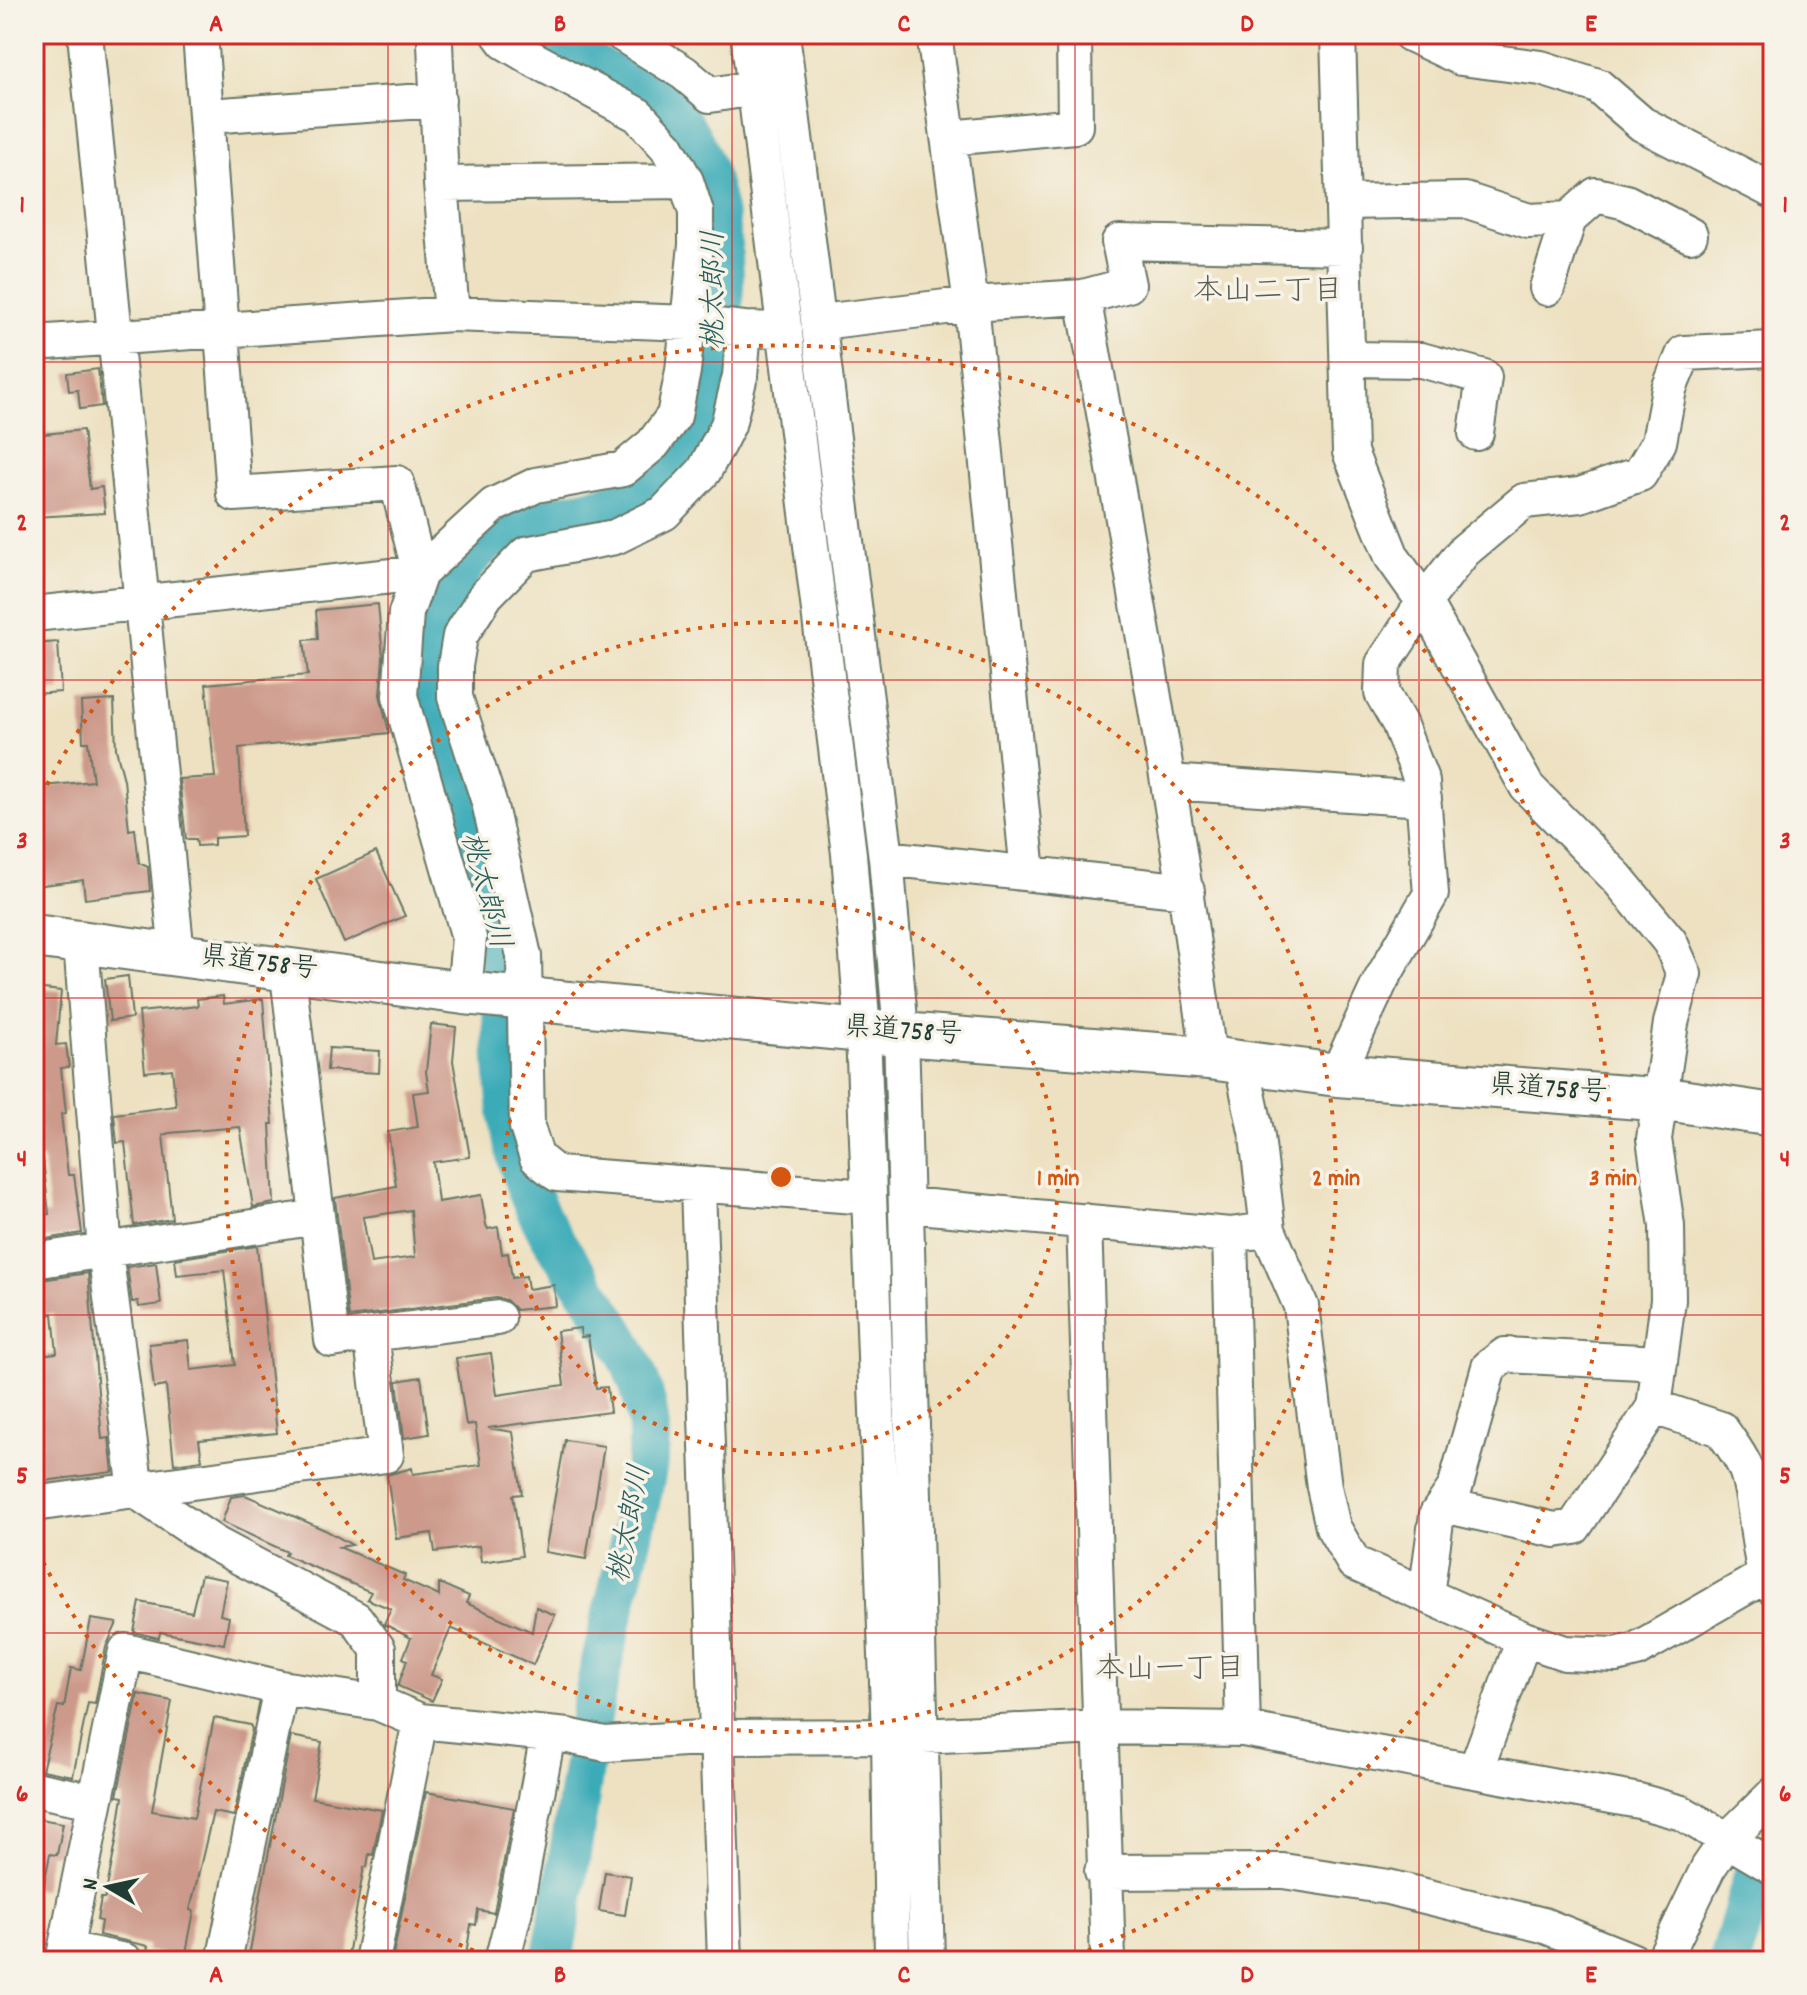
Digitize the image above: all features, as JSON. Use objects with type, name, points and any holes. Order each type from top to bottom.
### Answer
[{"type":"main road","name":"県道758号","points":[[34,936],[287,967],[464,993],[1226,1061],[1337,1075],[1660,1099],[1773,1115]]},
{"type":"street","points":[[85,34],[177,955]]},
{"type":"street","points":[[200,34],[234,494],[397,483],[420,573]]},
{"type":"street","points":[[464,993],[469,938],[400,696],[406,613],[420,573],[494,505],[536,485],[623,469],[653,444],[674,416],[689,323],[696,212],[686,181],[667,147],[638,115],[535,60],[505,42],[499,34]]},
{"type":"street","points":[[622,34],[684,73],[710,95],[755,88]]},
{"type":"street","points":[[748,34],[849,854],[882,1032],[908,1205],[906,1736],[892,1961]]},
{"type":"street","points":[[782,34],[821,322],[886,858],[882,1032],[869,1197],[906,1736],[927,1961]]},
{"type":"street","points":[[934,34],[971,304],[1028,873]]},
{"type":"street","points":[[949,138],[1075,126],[1074,34]]},
{"type":"street","points":[[1410,34],[1461,58],[1541,68],[1598,86],[1642,124],[1773,191]]},
{"type":"street","points":[[1328,37],[1343,202],[1350,452],[1392,557],[1424,602],[1527,787],[1617,878],[1670,942],[1684,974],[1671,1023],[1654,1139],[1667,1226],[1668,1286],[1654,1407],[1574,1527],[1555,1530],[1443,1505]]},
{"type":"street","points":[[435,43],[441,184],[452,314]]},
{"type":"street","points":[[207,116],[438,100]]},
{"type":"street","points":[[441,184],[686,181]]},
{"type":"street","points":[[1547,288],[1569,219],[1596,195],[1626,202],[1690,235]]},
{"type":"street","points":[[1343,202],[1465,200],[1529,221],[1569,219]]},
{"type":"street","points":[[821,322],[971,304],[1083,297],[1128,285],[1119,242],[1345,247]]},
{"type":"street","points":[[1083,297],[1187,891],[1226,1061],[1257,1136],[1268,1230],[1301,1306],[1324,1487],[1333,1527],[1354,1563],[1524,1639],[1565,1653],[1616,1655],[1636,1650],[1768,1582],[1760,1526],[1745,1467],[1721,1429],[1654,1407]]},
{"type":"street","points":[[34,343],[452,314],[785,330]]},
{"type":"street","points":[[744,329],[740,376],[728,425],[704,471],[664,513],[615,537],[526,554],[486,595],[460,636],[455,666],[455,697],[489,802],[524,956],[527,1127],[537,1158],[557,1174],[698,1187],[869,1197]]},
{"type":"street","points":[[1337,1075],[1380,982],[1431,894],[1422,782],[1399,723],[1382,693],[1383,664],[1424,602],[1464,551],[1524,501],[1580,495],[1640,474],[1659,442],[1669,389],[1684,353],[1773,349]]},
{"type":"street","points":[[1348,359],[1421,360],[1484,377],[1476,433]]},
{"type":"street","points":[[34,614],[420,573]]},
{"type":"street","points":[[1169,782],[1424,799]]},
{"type":"street","points":[[886,858],[1187,891]]},
{"type":"street","points":[[81,943],[105,1251],[136,1491],[215,1544],[356,1619],[378,1649],[378,1703]]},
{"type":"street","points":[[287,967],[332,1340],[498,1318]]},
{"type":"street","points":[[698,1187],[725,1961]]},
{"type":"street","points":[[908,1205],[1230,1235],[1268,1230]]},
{"type":"street","points":[[34,1261],[317,1217]]},
{"type":"street","points":[[1084,1221],[1102,1872],[1108,1961]]},
{"type":"street","points":[[1230,1235],[1243,1729]]},
{"type":"street","points":[[34,1504],[386,1455],[371,1334]]},
{"type":"street","points":[[1426,1595],[1437,1514],[1455,1488],[1489,1367],[1505,1355],[1660,1363]]},
{"type":"street","points":[[1476,1769],[1524,1639]]},
{"type":"street","points":[[125,1961],[64,1955],[126,1651],[281,1688],[378,1703],[420,1721],[605,1744],[716,1737],[906,1736],[1098,1727],[1243,1729],[1476,1769],[1682,1813],[1749,1852]]},
{"type":"street","points":[[224,1961],[281,1688]]},
{"type":"street","points":[[372,1961],[420,1721]]},
{"type":"street","points":[[502,1961],[515,1910],[548,1735]]},
{"type":"street","points":[[34,1789],[94,1801]]},
{"type":"street","points":[[1663,1961],[1708,1868],[1749,1852],[1773,1795]]},
{"type":"street","points":[[1102,1872],[1283,1871],[1388,1887],[1543,1925],[1633,1961]]},
{"type":"building","points":[[98,369],[102,406],[80,409],[78,390],[69,391],[67,373]]},
{"type":"building","points":[[83,430],[90,489],[102,487],[105,513],[34,517],[34,435]]},
{"type":"building","points":[[378,604],[383,658],[380,695],[389,733],[239,748],[244,836],[214,838],[214,845],[197,846],[196,839],[186,839],[179,779],[215,777],[206,684],[308,675],[304,640],[318,639],[316,610]]},
{"type":"building","points":[[58,642],[61,692],[34,694],[34,644]]},
{"type":"building","points":[[114,700],[116,749],[124,780],[129,830],[135,829],[139,863],[148,867],[150,891],[85,899],[83,880],[34,886],[34,787],[93,781],[88,742],[83,742],[81,702]]},
{"type":"building","points":[[376,852],[405,916],[344,943],[316,879]]},
{"type":"building","points":[[128,976],[132,1018],[110,1021],[105,979]]},
{"type":"building","points":[[34,988],[61,991],[56,1045],[66,1044],[69,1067],[61,1068],[66,1113],[61,1114],[68,1175],[74,1175],[82,1233],[34,1241],[34,1215],[49,1214],[43,1159],[38,1159],[35,1128],[39,1127],[34,1081],[40,1080]]},
{"type":"building","points":[[223,996],[224,1004],[263,999],[273,1124],[270,1124],[274,1203],[253,1207],[240,1127],[169,1133],[163,1135],[172,1219],[134,1225],[125,1142],[117,1143],[114,1114],[176,1106],[172,1069],[145,1072],[139,1012],[198,1006],[197,999]]},
{"type":"building","points":[[431,1024],[456,1027],[453,1061],[470,1157],[433,1162],[438,1202],[481,1195],[486,1225],[488,1229],[498,1227],[502,1254],[508,1253],[512,1278],[526,1276],[528,1289],[554,1285],[556,1306],[516,1310],[506,1300],[496,1298],[349,1317],[335,1198],[396,1186],[388,1132],[418,1127],[413,1093],[429,1091],[426,1072]],"holes":[[[411,1210],[415,1257],[371,1263],[363,1217]]]},
{"type":"building","points":[[329,1048],[380,1051],[379,1073],[327,1070]]},
{"type":"building","points":[[257,1246],[277,1433],[199,1440],[202,1460],[174,1464],[166,1386],[154,1388],[149,1344],[188,1340],[191,1370],[235,1365],[224,1270],[177,1275],[175,1259]]},
{"type":"building","points":[[156,1263],[161,1304],[139,1307],[138,1301],[132,1302],[127,1267]]},
{"type":"building","points":[[88,1273],[102,1439],[109,1438],[113,1472],[36,1482],[34,1356],[57,1353],[53,1314],[34,1316],[34,1281]]},
{"type":"building","points":[[580,1328],[581,1337],[588,1336],[596,1388],[607,1387],[610,1412],[488,1428],[513,1432],[522,1494],[513,1495],[522,1556],[481,1562],[479,1546],[435,1552],[432,1533],[396,1538],[387,1475],[412,1468],[413,1474],[481,1465],[475,1424],[466,1425],[456,1358],[491,1353],[497,1395],[564,1385],[557,1331]]},
{"type":"building","points":[[421,1377],[429,1434],[404,1438],[397,1381]]},
{"type":"building","points":[[565,1440],[604,1446],[586,1559],[545,1552]]},
{"type":"building","points":[[245,1495],[325,1530],[352,1545],[339,1547],[405,1575],[403,1580],[439,1596],[439,1583],[469,1596],[466,1603],[532,1632],[536,1607],[555,1615],[533,1665],[451,1628],[431,1675],[442,1679],[432,1701],[398,1686],[407,1660],[403,1658],[411,1638],[384,1624],[391,1609],[367,1599],[371,1592],[285,1555],[287,1552],[222,1522],[231,1497]]},
{"type":"building","points":[[201,1575],[227,1580],[220,1615],[229,1617],[224,1644],[160,1632],[159,1638],[134,1632],[140,1602],[192,1612]]},
{"type":"building","points":[[91,1619],[117,1623],[106,1647],[95,1704],[88,1703],[73,1776],[42,1770],[58,1706],[64,1707],[71,1668],[81,1670]]},
{"type":"building","points":[[138,1694],[172,1701],[152,1811],[194,1818],[214,1718],[250,1725],[252,1729],[234,1816],[213,1812],[190,1910],[194,1911],[185,1958],[147,1951],[148,1946],[99,1935],[101,1921],[97,1920],[101,1898],[105,1898],[123,1797],[117,1796]]},
{"type":"building","points":[[291,1736],[322,1742],[312,1798],[382,1810],[373,1855],[369,1854],[367,1867],[364,1867],[347,1961],[248,1961]]},
{"type":"building","points":[[426,1792],[514,1808],[494,1913],[478,1910],[476,1925],[471,1924],[465,1961],[434,1957],[433,1961],[392,1961]]},
{"type":"building","points":[[34,1818],[63,1823],[57,1855],[50,1854],[43,1890],[34,1889]]},
{"type":"building","points":[[605,1872],[631,1876],[625,1915],[599,1911]]},
{"type":"waterway","name":"桃太郎川","points":[[534,34],[660,100],[690,136],[709,181],[720,233],[723,289],[719,345],[707,397],[689,443],[663,477],[643,492],[620,501],[521,525],[498,535],[477,550],[438,608],[424,655],[423,681],[428,714],[492,906],[502,981],[507,1094],[520,1168],[548,1231],[600,1308],[630,1361],[648,1420],[646,1471],[595,1692],[552,1961]]},
{"type":"waterway","points":[[1730,1961],[1754,1876],[1773,1860]]},
{"type":"district","name":"本山二丁目","points":[[1268,293]]},
{"type":"district","name":"本山一丁目","points":[[1170,1671]]}]
